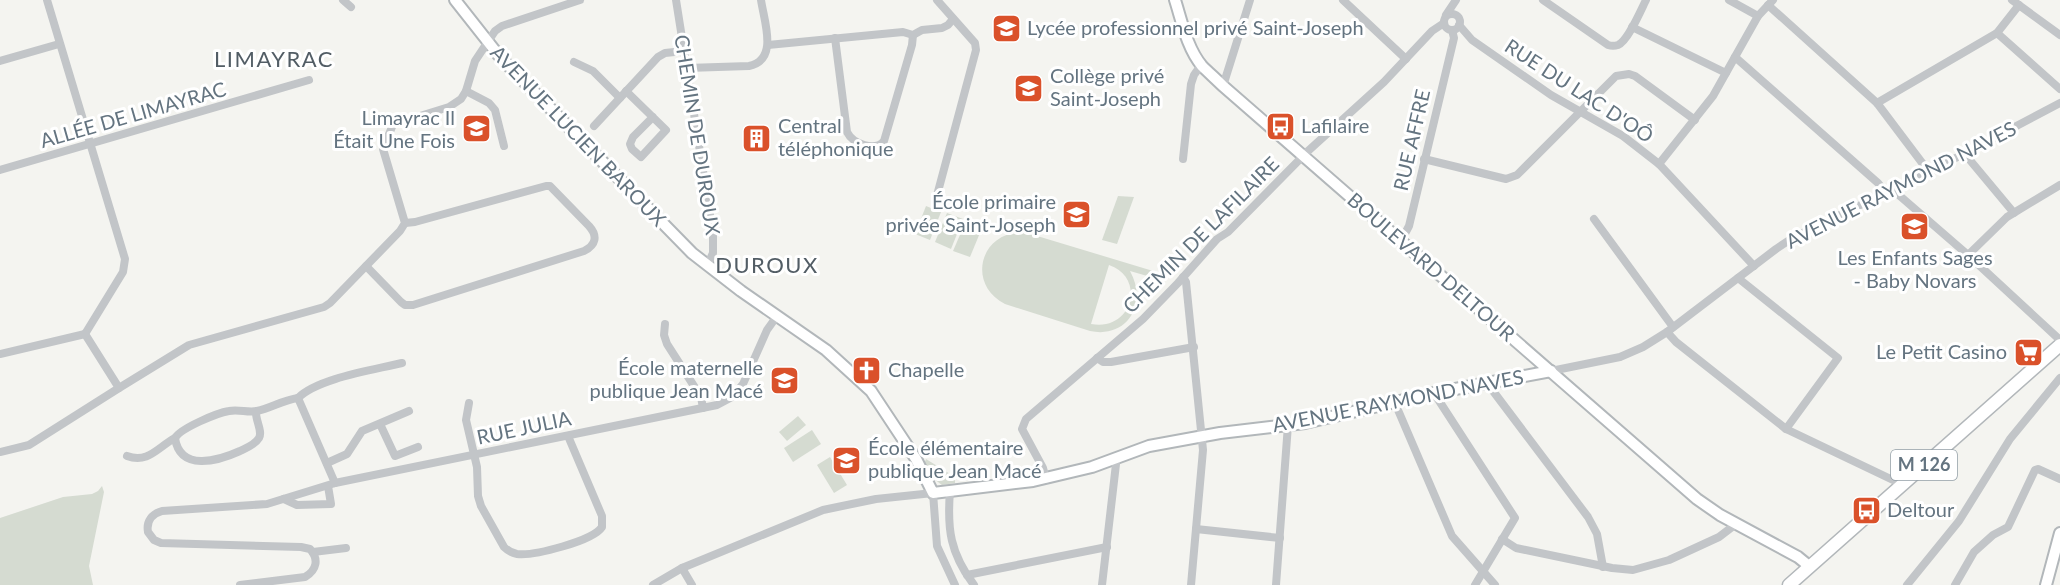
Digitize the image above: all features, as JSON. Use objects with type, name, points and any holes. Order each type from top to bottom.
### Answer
[{"type":"main road","name":"M 126","points":[[1789,585],[2060,345]]},
{"type":"street","points":[[0,354],[85,334],[123,272],[125,259],[47,0]]},
{"type":"street","points":[[343,0],[351,7]]},
{"type":"street","name":"AVENUE LUCIEN BAROUX","points":[[454,0],[500,57],[707,266]]},
{"type":"street","points":[[0,452],[28,445],[189,345],[324,307],[400,231],[405,223],[384,149],[394,122],[449,107],[461,99],[466,91],[472,67],[495,31],[505,24],[580,0]]},
{"type":"street","name":"CHEMIN DE DUROUX","points":[[676,0],[713,234],[713,253],[707,266]]},
{"type":"street","points":[[687,68],[758,64],[767,55],[768,45],[761,0]]},
{"type":"street","points":[[936,199],[976,50],[975,43],[937,0]]},
{"type":"street","name":"BOULEVARD DELTOUR","points":[[1176,0],[1186,35],[1201,65],[1223,86],[1697,499],[1809,566]]},
{"type":"street","points":[[1223,86],[1250,0]]},
{"type":"street","points":[[1343,0],[1406,59]]},
{"type":"street","name":"CHEMIN DE LAFILAIRE","points":[[1046,479],[1043,468],[1022,429],[1030,415],[1143,319],[1217,239],[1228,232],[1303,156],[1406,59],[1445,19],[1458,0]]},
{"type":"street","name":"CHEMIN DE LAFILAIRE","points":[[1457,24],[1458,0]]},
{"type":"street","points":[[1543,0],[1608,45],[1617,46],[1632,27],[1646,0]]},
{"type":"street","points":[[1729,0],[1758,16]]},
{"type":"street","points":[[2012,0],[2060,35]]},
{"type":"street","points":[[1659,164],[1695,120],[1726,73],[1758,16],[1770,2],[1877,103],[1929,172]]},
{"type":"street","points":[[1877,103],[1997,33],[2019,5]]},
{"type":"street","points":[[1454,13],[1457,24],[1447,28],[1445,19],[1454,13]]},
{"type":"street","points":[[768,45],[903,32],[913,34],[922,30],[942,28],[953,19]]},
{"type":"street","name":"RUE DU LAC D'OÔ","points":[[1457,24],[1468,36],[1551,95],[1623,136],[1659,164],[1754,266]]},
{"type":"street","name":"RUE AFFRE","points":[[1401,241],[1409,226],[1457,24]]},
{"type":"street","points":[[1632,27],[1726,73]]},
{"type":"street","points":[[1997,33],[2060,89]]},
{"type":"street","points":[[835,38],[848,132],[855,141],[874,147],[880,146],[884,141],[912,45],[913,34]]},
{"type":"street","points":[[1452,46],[1459,39],[1468,36]]},
{"type":"street","points":[[0,61],[59,44]]},
{"type":"street","points":[[594,126],[658,57],[665,53],[684,51]]},
{"type":"street","points":[[1735,57],[1878,183],[1968,255],[2060,340]]},
{"type":"street","points":[[574,62],[592,71],[620,98]]},
{"type":"street","points":[[1183,159],[1191,84],[1201,65]]},
{"type":"street","points":[[1424,159],[1506,179],[1512,178],[1616,76],[1629,74],[1695,120]]},
{"type":"street","name":"ALLÉE DE LIMAYRAC","points":[[0,170],[309,80]]},
{"type":"street","points":[[466,91],[489,103],[495,110],[504,146]]},
{"type":"street","points":[[626,91],[653,117],[666,130],[641,157],[632,150],[630,144],[633,137],[653,117]]},
{"type":"street","name":"AVENUE RAYMOND NAVES","points":[[653,585],[682,568],[823,510],[876,499],[1046,479],[1092,467],[1149,446],[1202,436],[1313,422],[1434,393],[1620,357],[1642,347],[1670,329],[1794,237],[1929,172],[2060,103]]},
{"type":"street","points":[[1964,153],[2014,213]]},
{"type":"street","points":[[1968,255],[2014,213],[2060,185]]},
{"type":"street","points":[[366,266],[401,302],[405,305],[413,305],[584,251],[592,246],[596,239],[593,230],[556,191],[546,186],[416,222],[405,223]]},
{"type":"street","points":[[1594,219],[1670,329],[1676,342],[1786,429],[1895,481],[1900,486]]},
{"type":"street","points":[[707,266],[826,350],[875,395],[916,459],[933,493],[937,546],[955,585]]},
{"type":"street","points":[[1183,277],[1186,282],[1194,347],[1203,450],[1191,585]]},
{"type":"street","points":[[1738,278],[1838,358],[1786,429]]},
{"type":"street","name":"RUE JULIA","points":[[313,552],[301,547],[161,543],[150,536],[147,528],[153,515],[162,511],[267,504],[331,484],[703,408],[725,401],[743,384],[767,330],[777,316]]},
{"type":"street","points":[[665,324],[664,335],[667,344],[701,397],[703,408]]},
{"type":"street","points":[[85,334],[119,388]]},
{"type":"street","points":[[1097,358],[1103,362],[1111,362],[1194,347]]},
{"type":"street","points":[[127,456],[135,459],[149,457],[183,430],[223,412],[240,409],[256,411],[287,399],[298,398],[311,388],[327,382],[402,363]]},
{"type":"street","points":[[1907,585],[1959,521],[2010,439],[2060,378]]},
{"type":"street","points":[[1487,383],[1588,517],[1597,534],[1603,567]]},
{"type":"street","points":[[1434,393],[1515,518],[1475,585]]},
{"type":"street","points":[[284,499],[297,505],[332,504],[327,463],[298,398]]},
{"type":"street","points":[[1395,403],[1452,536],[1495,585]]},
{"type":"street","points":[[469,404],[466,420],[477,467],[478,496],[481,506],[504,547],[510,552],[521,554],[570,545],[600,531],[603,521],[568,436]]},
{"type":"street","points":[[175,438],[180,453],[189,459],[195,461],[224,459],[253,445],[259,439],[256,411]]},
{"type":"street","points":[[327,463],[347,454],[362,431],[409,411]]},
{"type":"street","points":[[380,424],[395,456],[418,447]]},
{"type":"street","points":[[1276,585],[1288,425]]},
{"type":"street","points":[[1102,585],[1116,464],[1114,458]]},
{"type":"street","points":[[1954,585],[1974,552],[1993,535],[2008,527],[2035,470],[2038,469],[2060,479]]},
{"type":"street","points":[[950,491],[948,523],[950,541],[966,575],[974,585]]},
{"type":"street","points":[[1502,539],[1516,548],[1603,567],[1633,570],[1655,565],[1719,537],[1736,524]]},
{"type":"street","points":[[1196,529],[1280,538]]},
{"type":"street","points":[[2046,585],[2060,533]]},
{"type":"street","points":[[966,575],[1107,547]]},
{"type":"street","points":[[240,585],[305,577],[315,567],[313,552],[346,548]]},
{"type":"street","points":[[682,568],[692,585]]},
{"type":"shaded area","points":[[1118,196],[1134,197],[1117,244],[1102,240]]},
{"type":"shaded area","points":[[926,206],[941,212],[930,240],[915,234]]},
{"type":"shaded area","points":[[947,213],[963,219],[951,249],[935,242]]},
{"type":"shaded area","points":[[966,221],[982,228],[970,257],[953,251]]},
{"type":"shaded area","points":[[1024,232],[1163,274],[1161,280],[1130,271],[1137,295],[1131,316],[1115,330],[1090,331],[1005,304],[993,295],[985,284],[982,272],[983,260],[988,249],[997,240],[1009,234]],"holes":[[[1109,265],[1121,272],[1128,281],[1131,291],[1130,302],[1125,312],[1116,320],[1105,324],[1091,324]]]},
{"type":"shaded area","points":[[798,416],[806,425],[787,441],[779,432]]},
{"type":"shaded area","points":[[812,430],[821,444],[793,462],[784,448]]},
{"type":"shaded area","points":[[830,457],[847,485],[834,493],[817,465]]},
{"type":"shaded area","points":[[926,459],[955,477],[955,483],[942,485],[934,479],[924,464]]},
{"type":"shaded area","points":[[102,486],[104,492],[89,566],[93,585],[0,585],[0,518],[63,497],[92,494]]},
{"type":"place","name":"Lycée professionnel privé Saint-Joseph","points":[[1006,28]]},
{"type":"place","name":"Collège privé Saint-Joseph","points":[[1029,88]]},
{"type":"place","name":"Lafilaire","points":[[1280,126]]},
{"type":"place","name":"Limayrac Il Était Une Fois","points":[[476,129]]},
{"type":"place","name":"Central téléphonique","points":[[757,138]]},
{"type":"place","name":"École primaire privée Saint-Joseph","points":[[1077,214]]},
{"type":"place","name":"Les Enfants Sages - Baby Novars","points":[[1915,227]]},
{"type":"place","name":"Le Petit Casino","points":[[2028,352]]},
{"type":"place","name":"Chapelle","points":[[867,370]]},
{"type":"place","name":"École maternelle publique Jean Macé","points":[[784,380]]},
{"type":"place","name":"École élémentaire publique Jean Macé","points":[[847,460]]},
{"type":"place","name":"Deltour","points":[[1866,510]]},
{"type":"district","name":"LIMAYRAC","points":[[274,59]]},
{"type":"district","name":"DUROUX","points":[[767,265]]}]
